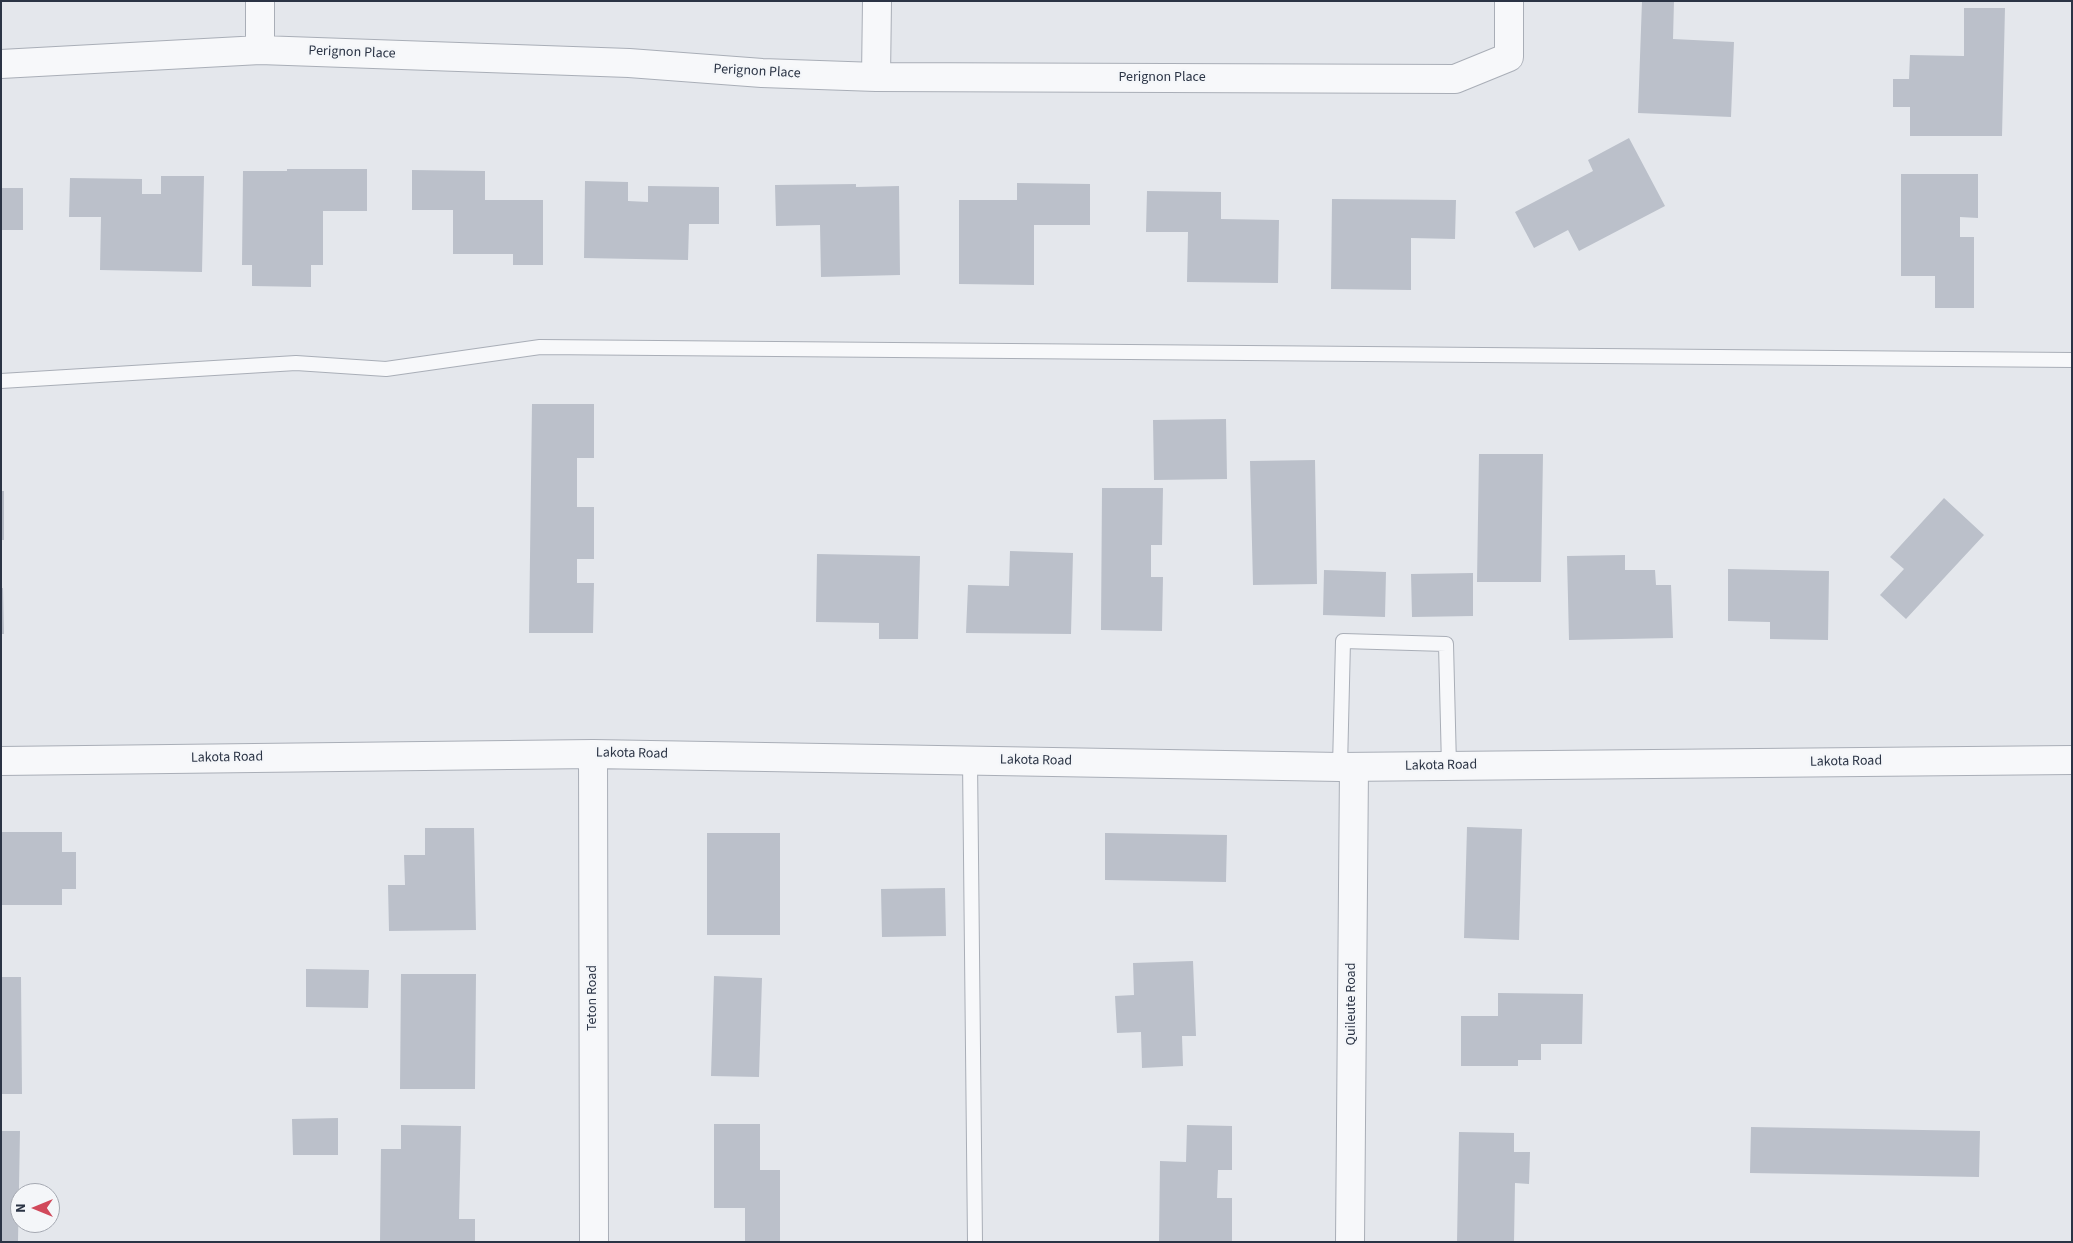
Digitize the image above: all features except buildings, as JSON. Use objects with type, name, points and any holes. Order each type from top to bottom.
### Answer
[{"type":"street","points":[[260,1],[260,50]]},
{"type":"street","points":[[876,77],[877,1]]},
{"type":"street","name":"Perignon Place","points":[[1,64],[260,50],[629,63],[762,73],[876,77],[1455,79],[1509,57],[1509,1]]},
{"type":"street","name":"Lakota Road","points":[[1,762],[592,754],[1347,767],[2072,760]]},
{"type":"street","name":"Teton Road","points":[[592,754],[594,1242]]},
{"type":"street","name":"Quileute Road","points":[[1347,767],[1350,1242]]},
{"type":"lane","points":[[1,381],[296,364],[386,369],[540,346],[2072,360]]},
{"type":"lane","points":[[1347,767],[1342,641],[1446,644],[1449,766]]},
{"type":"lane","points":[[970,760],[975,1242]]}]
